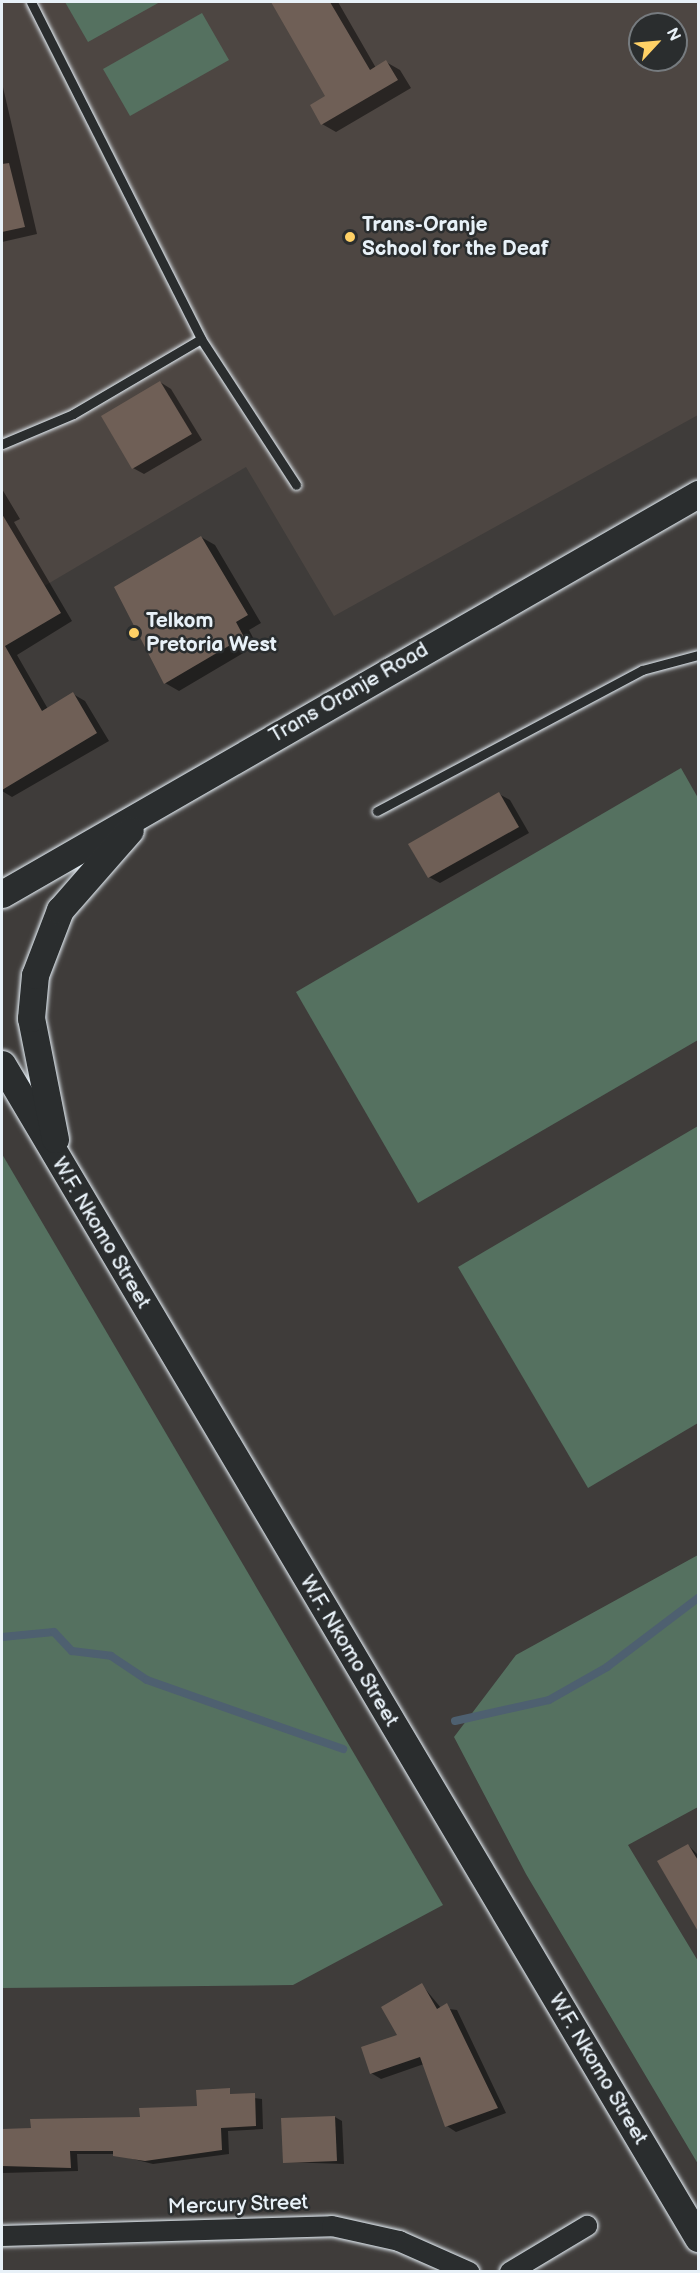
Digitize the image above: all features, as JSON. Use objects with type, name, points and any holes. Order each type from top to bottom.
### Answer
[{"type":"main road","name":"Trans Oranje Road","points":[[2,894],[699,494]]},
{"type":"main road","points":[[61,1166],[38,1070],[31,1018],[35,975],[60,910],[152,808]]},
{"type":"main road","name":"W.F. Nkomo Street","points":[[2,1064],[699,2238]]},
{"type":"street","name":"Mercury Street","points":[[2,2236],[332,2226],[399,2241],[469,2271]]},
{"type":"street","points":[[510,2271],[587,2226]]},
{"type":"lane","points":[[31,2],[201,339],[296,485]]},
{"type":"lane","points":[[2,444],[73,414],[201,339]]},
{"type":"lane","points":[[377,811],[642,670],[699,655]]},
{"type":"shaded area","name":"Trans-Oranje School for the Deaf","points":[[2,2],[698,2],[698,415],[334,616],[246,467],[2,611]]},
{"type":"green space","points":[[65,2],[160,2],[88,42]]},
{"type":"green space","points":[[202,13],[229,60],[130,116],[103,69]]},
{"type":"green space","points":[[681,768],[698,798],[698,1040],[418,1203],[296,992]]},
{"type":"green space","points":[[698,1126],[698,1423],[588,1488],[458,1267]]},
{"type":"green space","points":[[2,1154],[443,1905],[293,1985],[2,1988]]},
{"type":"green space","points":[[698,1555],[698,1807],[628,1845],[698,1961],[698,2164],[526,1874],[454,1737],[516,1655]]},
{"type":"building","points":[[271,2],[330,2],[370,70],[386,60],[398,80],[321,125],[310,105],[325,96]]},
{"type":"building","points":[[9,163],[25,227],[2,232],[2,164]]},
{"type":"building","points":[[160,381],[192,434],[132,469],[101,416]]},
{"type":"building","points":[[2,514],[61,613],[5,646],[42,711],[73,692],[97,733],[2,790]]},
{"type":"building","points":[[201,536],[248,615],[236,622],[244,637],[164,684],[114,587]]},
{"type":"building","points":[[499,792],[519,827],[428,878],[408,844]]},
{"type":"building","points":[[688,1844],[699,1862],[699,1933],[657,1861]]},
{"type":"building","points":[[422,1983],[437,2009],[447,2003],[498,2108],[445,2127],[420,2057],[370,2074],[361,2047],[397,2035],[381,2007]]},
{"type":"building","points":[[230,2088],[230,2094],[255,2093],[256,2126],[221,2128],[222,2150],[145,2161],[113,2156],[113,2151],[70,2151],[71,2168],[2,2166],[2,2129],[31,2128],[30,2119],[140,2117],[139,2108],[197,2106],[196,2090]]},
{"type":"building","points":[[335,2116],[337,2161],[283,2163],[281,2118]]},
{"type":"waterway","points":[[455,1721],[549,1700],[607,1667],[698,1598]]},
{"type":"waterway","points":[[2,1637],[54,1632],[72,1651],[111,1656],[147,1680],[343,1749]]},
{"type":"place","name":"Trans-Oranje School for the Deaf","points":[[350,237]]},
{"type":"place","name":"Telkom Pretoria West","points":[[134,633]]}]
